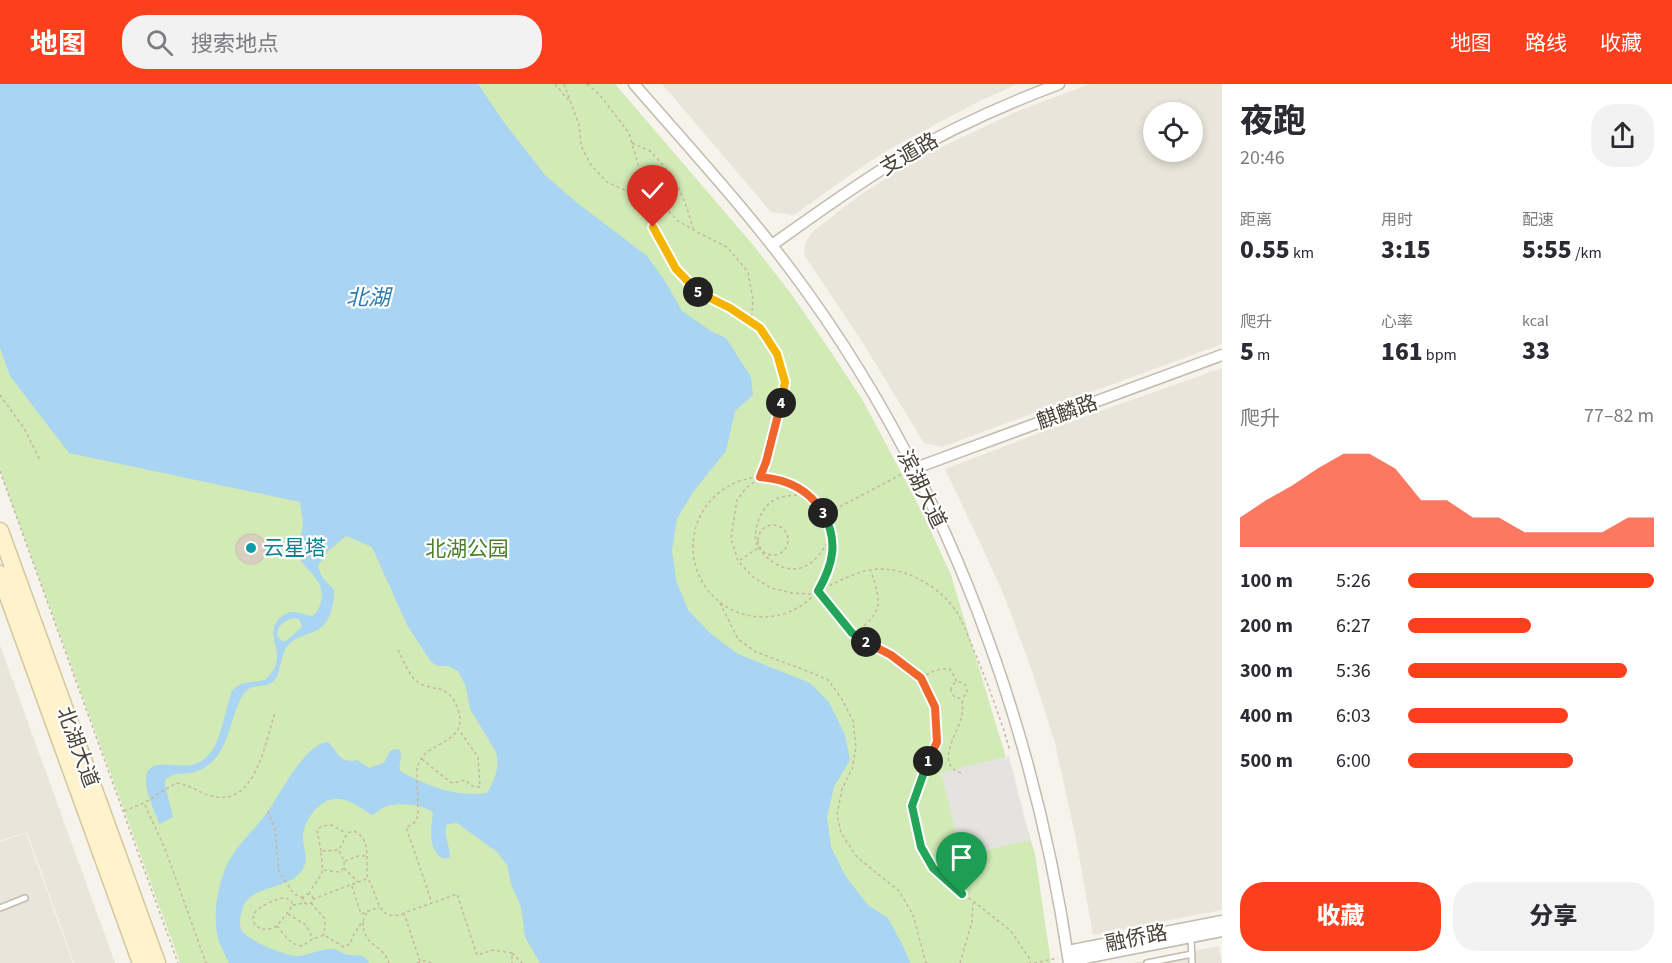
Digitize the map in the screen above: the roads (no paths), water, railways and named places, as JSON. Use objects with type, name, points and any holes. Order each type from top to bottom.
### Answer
[{"type":"main road","name":"北湖大道","points":[[0,531],[156,963]]},
{"type":"main road","name":"北湖大道","points":[[0,574],[141,963]]},
{"type":"street","name":"滨湖大道","points":[[634,84],[774,244]]},
{"type":"street","name":"滨湖大道","points":[[643,84],[812,289],[860,363],[944,517],[972,582],[1029,746],[1052,837],[1072,958]]},
{"type":"street","name":"支遁路","points":[[774,244],[860,183],[910,152],[992,111],[1059,84]]},
{"type":"street","name":"麒麟路","points":[[916,468],[1222,355]]},
{"type":"street","name":"融侨路","points":[[1072,958],[1222,921]]},
{"type":"street","name":"融侨路","points":[[1072,958],[1222,931]]},
{"type":"lane","points":[[0,908],[25,898]]},
{"type":"lane","points":[[1191,937],[1192,963]]},
{"type":"lane","points":[[1147,963],[1192,954]]},
{"type":"water","name":"北湖","points":[[0,84],[478,84],[503,121],[545,175],[576,202],[647,256],[682,311],[711,331],[726,338],[751,377],[753,395],[735,411],[726,451],[693,492],[677,519],[672,550],[676,580],[688,610],[711,634],[738,654],[810,683],[829,702],[845,735],[850,760],[834,787],[827,817],[831,847],[846,877],[868,905],[888,918],[910,963],[540,963],[525,937],[521,907],[511,884],[507,865],[497,852],[457,823],[447,824],[446,833],[450,857],[445,859],[439,856],[433,846],[431,833],[433,813],[429,810],[410,805],[390,805],[372,815],[348,801],[333,799],[316,809],[307,821],[303,834],[306,861],[302,871],[290,880],[250,897],[242,911],[240,927],[250,938],[266,947],[291,955],[302,956],[333,949],[348,955],[364,957],[369,963],[229,963],[217,934],[216,910],[222,878],[230,858],[269,810],[311,750],[328,742],[343,759],[357,760],[369,768],[384,763],[390,751],[397,749],[401,753],[400,771],[442,790],[464,794],[487,793],[497,768],[496,752],[470,709],[466,687],[458,671],[431,662],[407,625],[372,547],[346,536],[328,551],[318,566],[322,576],[334,590],[332,609],[327,621],[319,629],[298,638],[286,648],[278,675],[273,682],[250,688],[242,696],[224,744],[214,760],[198,771],[176,774],[165,780],[173,817],[160,824],[147,790],[147,773],[151,768],[159,765],[186,766],[205,759],[218,740],[235,687],[243,683],[265,680],[274,669],[277,652],[273,634],[276,623],[281,617],[291,612],[312,616],[319,609],[321,587],[298,556],[297,548],[303,527],[300,502],[69,453],[10,376],[0,348]],"holes":[[[294,618],[299,619],[302,627],[286,641],[282,641],[277,636],[278,629],[287,621]]]},
{"type":"place","name":"云星塔","points":[[251,548]]},
{"type":"park label","name":"北湖公园","points":[[467,549]]}]
